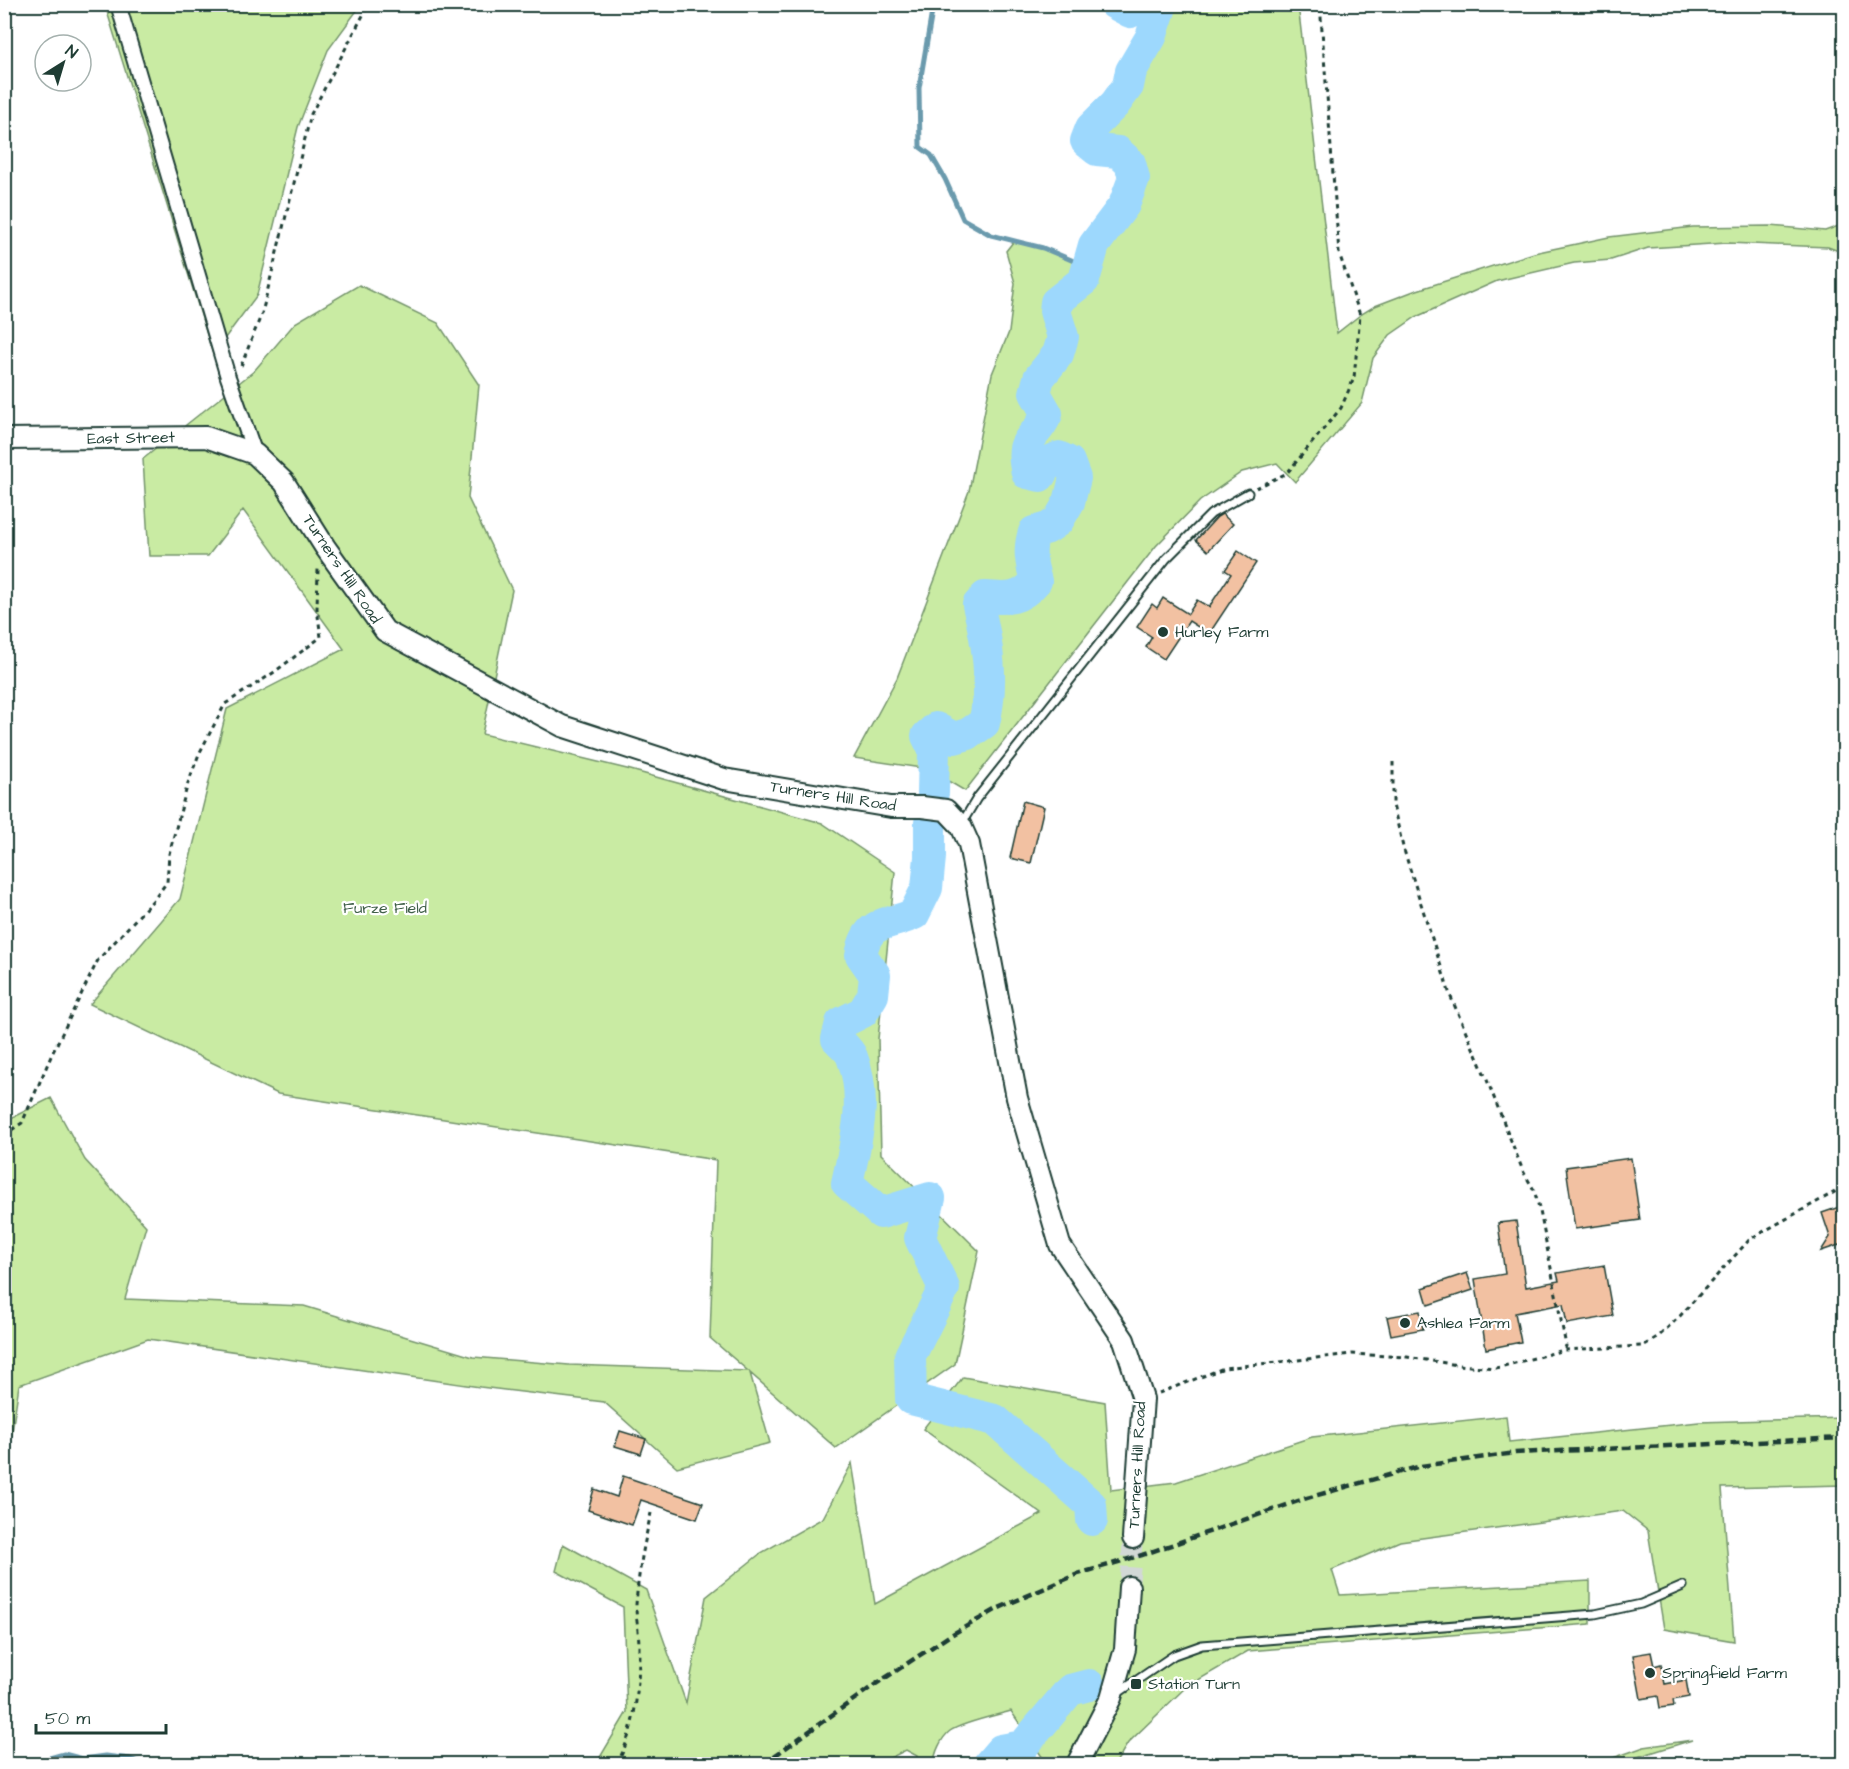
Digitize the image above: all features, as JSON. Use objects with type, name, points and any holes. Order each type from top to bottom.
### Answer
[{"type":"main road","name":"East Street","points":[[4,439],[206,437],[255,454]]},
{"type":"main road","name":"Turners Hill Road","points":[[255,454],[284,482],[325,547],[385,631],[562,726],[724,779],[891,807],[946,810],[961,826],[969,844],[1017,1098],[1060,1245],[1124,1340],[1143,1399],[1133,1538]]},
{"type":"main road","points":[[1077,1764],[1110,1698],[1125,1649],[1129,1587]]},
{"type":"street","points":[[118,4],[228,377],[255,454]]},
{"type":"lane","points":[[961,826],[977,798],[1166,559],[1211,514],[1248,493]]},
{"type":"lane","points":[[1110,1698],[1174,1655],[1202,1645],[1595,1614],[1641,1604],[1683,1586]]},
{"type":"path","points":[[228,377],[237,376],[262,312],[311,114],[369,4]]},
{"type":"path","points":[[1248,493],[1287,473],[1341,408],[1354,378],[1359,315],[1339,253],[1320,4]]},
{"type":"path","points":[[4,1135],[22,1123],[52,1054],[98,960],[166,882],[169,854],[188,783],[199,754],[225,704],[273,673],[321,637],[317,609],[318,553],[325,547]]},
{"type":"path","points":[[1393,762],[1393,806],[1402,846],[1446,983],[1523,1171],[1534,1190],[1566,1346],[1564,1350]]},
{"type":"path","points":[[1143,1399],[1224,1368],[1352,1354],[1407,1357],[1496,1368],[1564,1350],[1643,1346],[1659,1336],[1680,1316],[1750,1239],[1842,1188]]},
{"type":"path","points":[[617,1764],[634,1721],[638,1679],[639,1645],[636,1608],[639,1569],[651,1514]]},
{"type":"green space","points":[[105,5],[361,5],[328,50],[298,127],[257,295],[213,354]]},
{"type":"green space","points":[[1162,5],[1298,5],[1337,333],[1375,306],[1414,291],[1534,253],[1609,237],[1693,227],[1770,226],[1825,231],[1844,224],[1844,253],[1828,247],[1727,243],[1648,248],[1611,260],[1574,263],[1497,281],[1416,317],[1390,335],[1373,358],[1362,403],[1295,482],[1277,463],[1242,472],[1200,501],[1156,546],[965,791],[928,769],[854,758],[897,678],[969,491],[992,374],[1009,332],[1015,283],[1006,251],[1013,242],[1043,248],[1088,267],[1094,245],[1124,205],[1134,178],[1130,163],[1118,152],[1097,150],[1086,141],[1091,128],[1115,104],[1128,86],[1131,71],[1151,37]]},
{"type":"green space","name":"Furze Field","points":[[359,285],[438,323],[479,385],[468,498],[512,590],[482,734],[627,769],[822,823],[895,872],[878,1039],[881,1154],[979,1251],[955,1364],[836,1448],[750,1373],[770,1443],[677,1467],[604,1402],[480,1387],[148,1339],[19,1385],[5,1478],[5,1121],[51,1098],[85,1160],[146,1226],[125,1299],[304,1306],[473,1357],[569,1365],[748,1371],[710,1338],[716,1160],[278,1094],[90,1004],[180,899],[227,709],[344,649],[243,510],[208,556],[149,556],[143,459],[254,371],[295,323]]},
{"type":"green space","points":[[963,1377],[1105,1402],[1111,1490],[1176,1482],[1312,1437],[1506,1416],[1509,1442],[1699,1422],[1844,1418],[1844,1485],[1722,1488],[1734,1641],[1664,1629],[1648,1531],[1623,1511],[1400,1541],[1332,1570],[1340,1595],[1590,1581],[1590,1624],[1248,1651],[1186,1687],[1128,1743],[1115,1764],[1045,1764],[1011,1711],[970,1722],[950,1731],[939,1746],[934,1764],[916,1764],[917,1756],[906,1750],[878,1764],[596,1764],[627,1712],[623,1607],[556,1571],[563,1544],[646,1590],[686,1703],[706,1597],[761,1553],[823,1518],[852,1463],[875,1604],[1042,1514],[923,1429]]},
{"type":"green space","points":[[1692,1740],[1615,1764],[1596,1764],[1644,1747]]},
{"type":"building","points":[[1222,514],[1233,524],[1208,551],[1196,540]]},
{"type":"building","points":[[1238,551],[1256,563],[1209,634],[1189,621],[1164,659],[1146,647],[1152,637],[1137,627],[1152,604],[1157,608],[1163,598],[1188,614],[1197,600],[1209,607],[1231,574],[1225,570]]},
{"type":"building","points":[[1023,801],[1044,807],[1031,863],[1010,858]]},
{"type":"building","points":[[1631,1158],[1640,1220],[1575,1229],[1566,1167]]},
{"type":"building","points":[[1845,1205],[1845,1243],[1821,1251],[1830,1237],[1822,1213]]},
{"type":"building","points":[[1516,1221],[1526,1287],[1559,1281],[1557,1273],[1604,1265],[1613,1316],[1567,1324],[1563,1304],[1515,1313],[1521,1342],[1486,1349],[1475,1279],[1505,1274],[1498,1223]]},
{"type":"building","points":[[1467,1273],[1473,1290],[1428,1305],[1423,1288]]},
{"type":"building","name":"Ashlea Farm","points":[[1420,1311],[1423,1329],[1391,1335],[1387,1317]]},
{"type":"building","points":[[620,1431],[646,1439],[641,1454],[615,1446]]},
{"type":"building","points":[[623,1476],[703,1503],[697,1519],[641,1500],[632,1525],[588,1510],[594,1489],[617,1497]]},
{"type":"building","name":"Springfield Farm","points":[[1651,1652],[1654,1666],[1661,1664],[1665,1684],[1686,1680],[1689,1697],[1673,1700],[1674,1706],[1660,1708],[1658,1696],[1641,1699],[1633,1655]]},
{"type":"waterway","points":[[935,4],[919,88],[920,147],[931,155],[963,219],[991,235],[1043,248],[1088,267]]},
{"type":"waterway","points":[[1115,4],[1130,12],[1143,4]]},
{"type":"waterway","points":[[933,793],[934,750],[927,736],[936,728],[954,738],[968,734],[984,723],[989,678],[985,634],[978,605],[985,597],[1007,598],[1019,595],[1036,581],[1031,556],[1034,532],[1048,528],[1058,521],[1069,502],[1075,478],[1069,462],[1059,457],[1048,462],[1040,476],[1027,473],[1024,452],[1026,445],[1047,414],[1035,393],[1039,378],[1058,354],[1063,337],[1055,311],[1056,302],[1084,280],[1094,245],[1124,205],[1134,178],[1130,163],[1118,152],[1097,150],[1086,141],[1091,128],[1115,104],[1128,86],[1131,71],[1151,37],[1162,4]]},
{"type":"waterway","points":[[930,823],[927,888],[914,914],[873,929],[868,935],[861,955],[875,975],[873,995],[863,1012],[841,1023],[837,1039],[851,1055],[859,1088],[859,1120],[847,1183],[881,1213],[930,1198],[920,1238],[944,1288],[910,1356],[911,1399],[995,1420],[1091,1505],[1092,1520]]},
{"type":"waterway","points":[[989,1764],[1001,1750],[1023,1746],[1070,1690],[1089,1685]]},
{"type":"waterway","points":[[20,1764],[64,1754],[83,1759],[106,1756],[130,1759],[143,1764]]},
{"type":"tunnel","points":[[1129,1587],[1133,1538]]},
{"type":"railway","points":[[763,1764],[873,1686],[949,1636],[999,1608],[1078,1574],[1142,1555],[1307,1498],[1421,1466],[1515,1453],[1844,1438]]},
{"type":"place","name":"Hurley Farm","points":[[1163,632]]},
{"type":"place","name":"Ashlea Farm","points":[[1405,1323]]},
{"type":"place","name":"Springfield Farm","points":[[1650,1673]]},
{"type":"place","name":"Station Turn","points":[[1136,1684]]}]
